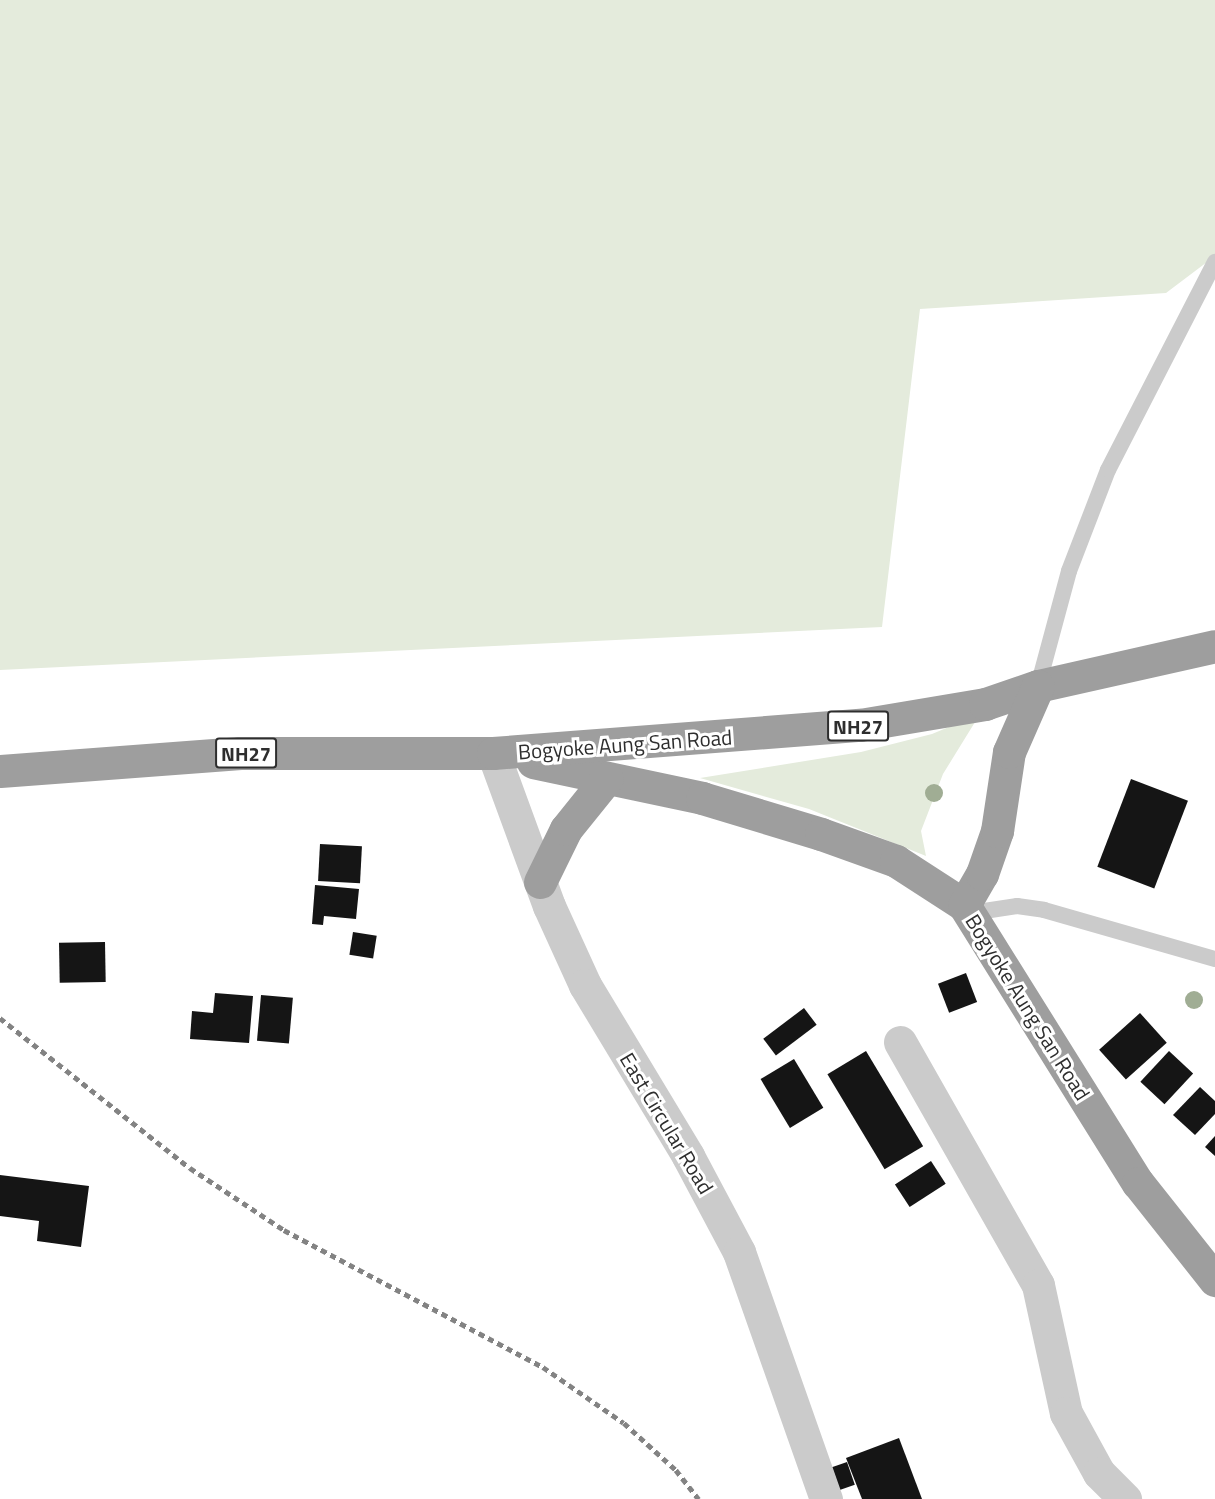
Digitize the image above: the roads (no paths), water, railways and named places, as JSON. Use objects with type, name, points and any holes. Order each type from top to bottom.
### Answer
[{"type":"highway","name":"Bogyoke Aung San Road","points":[[0,771],[240,753],[493,753],[860,725],[985,704],[1038,686],[1215,646]]},
{"type":"highway","points":[[967,909],[997,831],[1009,752],[1038,686]]},
{"type":"highway","name":"Bogyoke Aung San Road","points":[[493,753],[702,798],[821,834],[896,861],[967,909],[1138,1183],[1215,1280]]},
{"type":"highway","points":[[540,882],[566,829],[607,778]]},
{"type":"street","name":"East Circular Road","points":[[493,753],[540,882],[585,985],[688,1156],[739,1252],[826,1499]]},
{"type":"street","points":[[900,1042],[1038,1285],[1066,1413],[1099,1473],[1125,1499]]},
{"type":"lane","points":[[1038,686],[1069,571],[1108,470],[1215,262]]},
{"type":"lane","points":[[967,909],[1017,906],[1044,910],[1215,959]]},
{"type":"railway","points":[[0,1018],[190,1168],[284,1230],[543,1367],[624,1423],[676,1470],[699,1499]]}]
